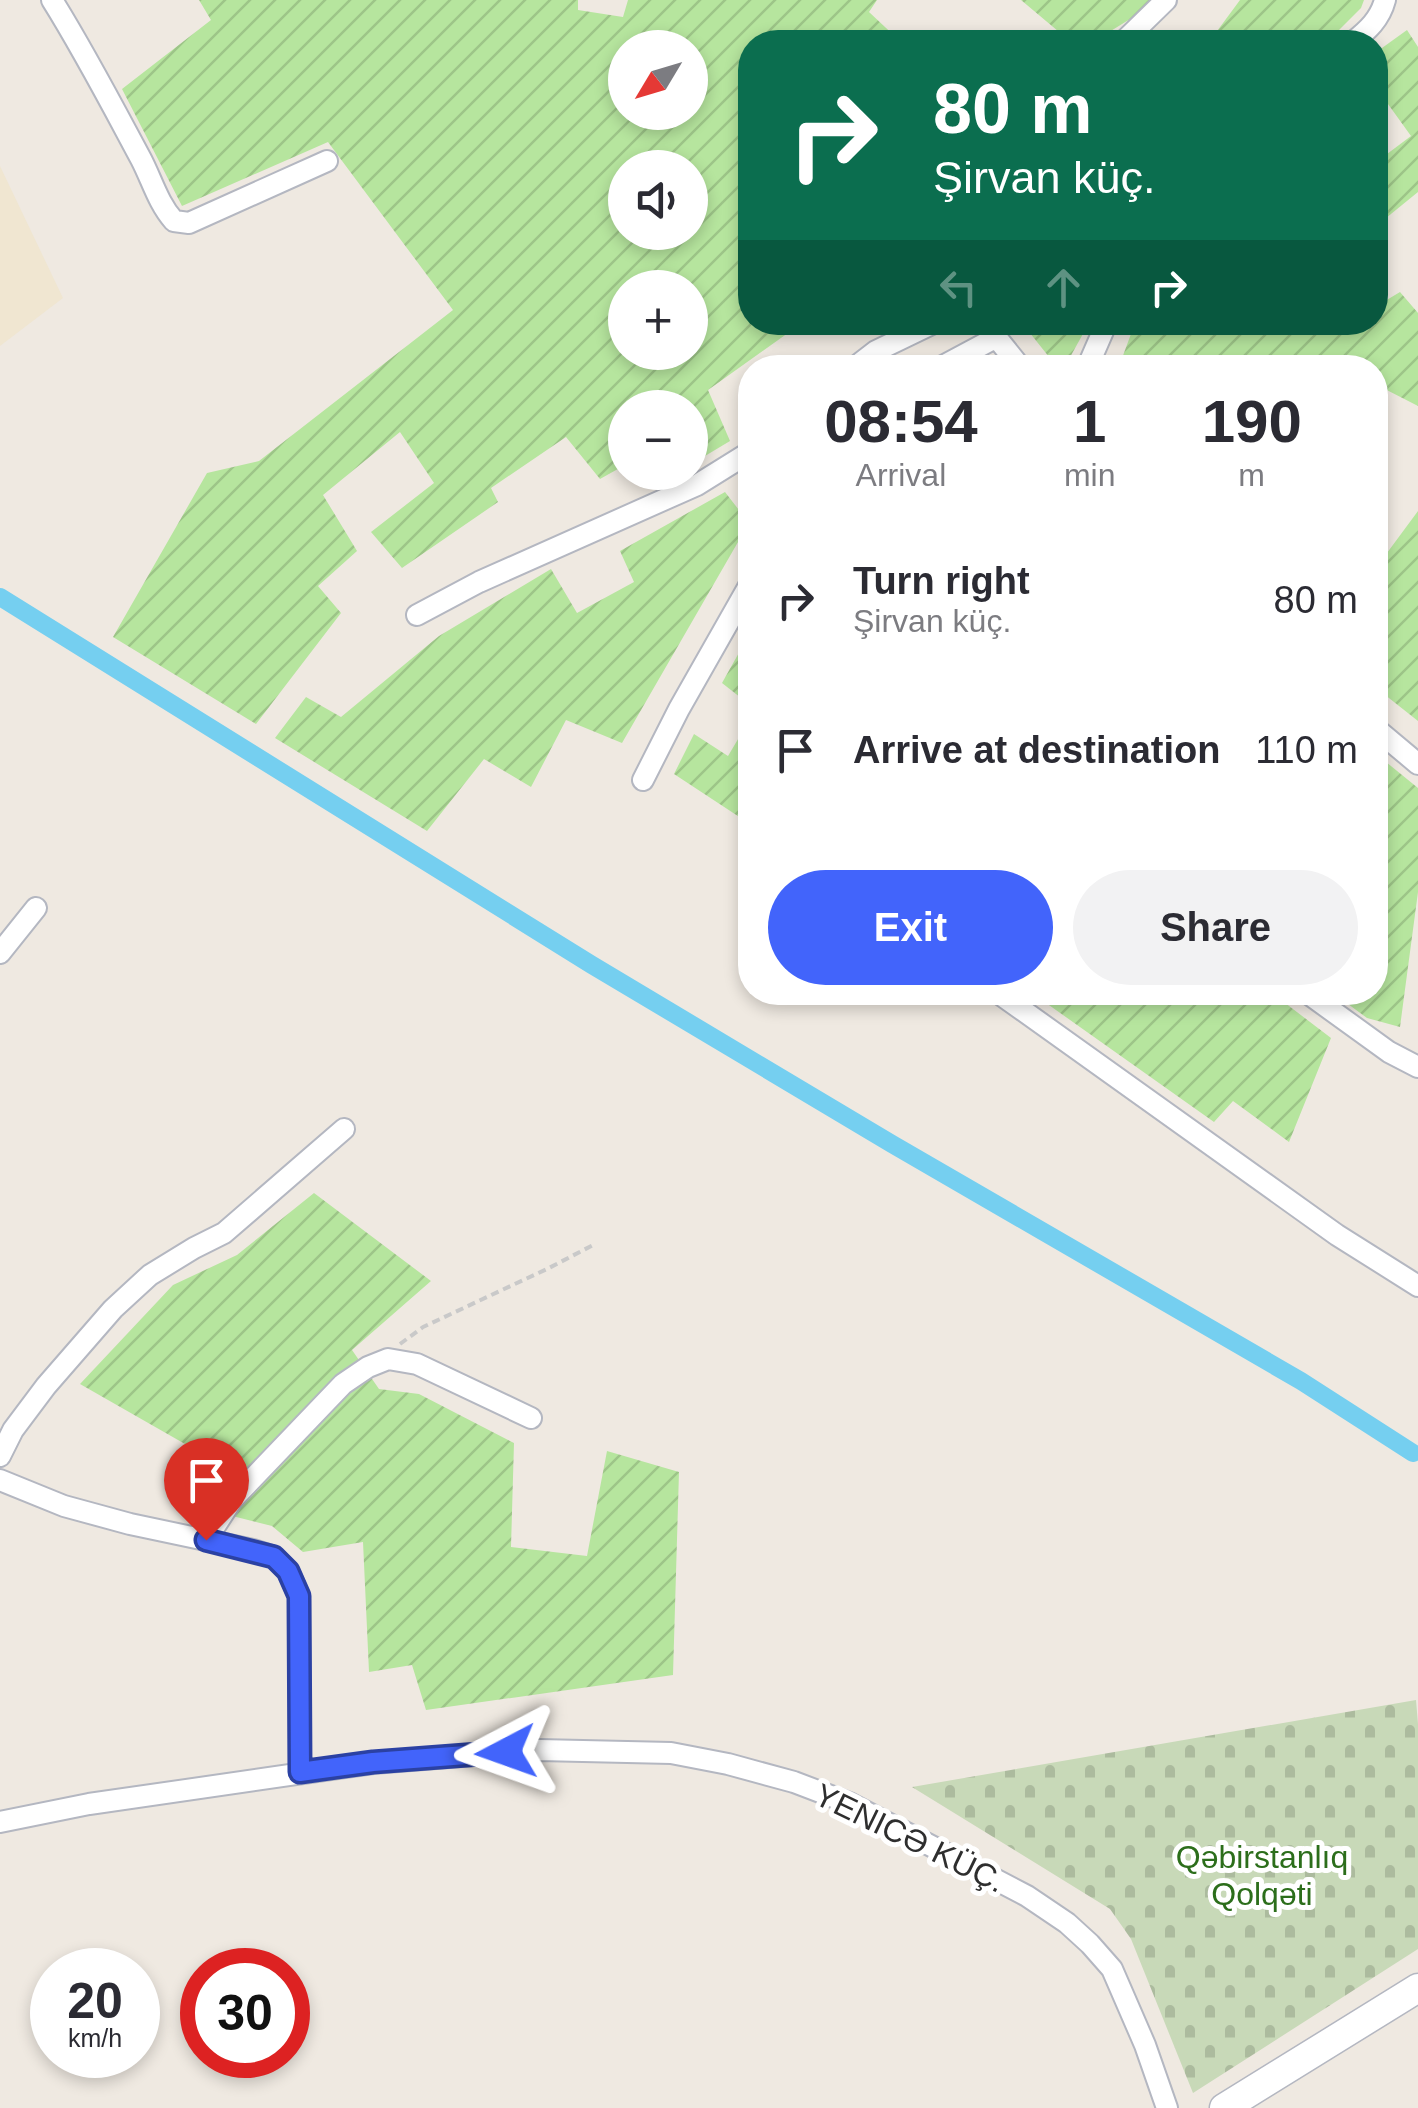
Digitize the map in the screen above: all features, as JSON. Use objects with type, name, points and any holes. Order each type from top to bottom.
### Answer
[{"type":"street","points":[[52,0],[78,40],[164,210],[174,221],[189,223],[327,161]]},
{"type":"street","points":[[1135,30],[1166,0]]},
{"type":"street","points":[[1368,30],[1385,0]]},
{"type":"street","points":[[872,355],[910,335]]},
{"type":"street","points":[[957,355],[984,335]]},
{"type":"street","points":[[995,335],[1011,355]]},
{"type":"street","points":[[416,615],[479,582],[697,486],[738,460]]},
{"type":"street","points":[[643,780],[738,605]]},
{"type":"street","points":[[1388,739],[1418,764]]},
{"type":"street","points":[[0,953],[36,908]]},
{"type":"street","points":[[1016,1005],[1337,1235],[1418,1286]]},
{"type":"street","points":[[1324,1005],[1389,1052],[1418,1067]]},
{"type":"street","points":[[0,1456],[13,1430],[46,1386],[113,1308],[150,1275],[224,1233],[344,1129]]},
{"type":"street","points":[[206,1540],[232,1500],[343,1384],[388,1359],[417,1364],[531,1418]]},
{"type":"street","points":[[0,1480],[64,1506],[274,1557],[288,1571],[299,1596],[300,1772]]},
{"type":"street","name":"YENICƏ KÜÇ.","points":[[0,1822],[88,1804],[373,1762],[520,1751],[605,1751],[671,1753],[728,1764],[794,1782],[850,1804],[1027,1896],[1067,1923],[1112,1969],[1145,2044],[1167,2108]]},
{"type":"street","points":[[1224,2108],[1418,1988]]},
{"type":"path","points":[[388,1359],[398,1345],[422,1327],[595,1244]]},
{"type":"shaded area","points":[[0,166],[63,298],[0,346]]},
{"type":"green space","points":[[199,0],[578,0],[578,10],[623,17],[628,0],[877,0],[869,12],[888,30],[738,30],[738,335],[785,335],[757,355],[738,355],[738,369],[708,390],[608,390],[608,475],[600,479],[566,437],[491,488],[498,502],[402,568],[371,532],[434,483],[400,432],[323,495],[357,551],[318,586],[341,613],[256,724],[113,637],[207,473],[259,461],[453,310],[328,142],[182,206],[122,89],[211,20]]},
{"type":"green space","points":[[1021,0],[1151,0],[1143,11],[1112,30],[1057,30]]},
{"type":"green space","points":[[1240,0],[1364,0],[1339,30],[1218,30]]},
{"type":"green space","points":[[1407,30],[1418,47],[1418,192],[1388,216],[1388,153],[1411,136],[1388,104],[1388,44]]},
{"type":"green space","points":[[1400,292],[1418,313],[1418,406],[1388,391],[1388,355],[1123,355],[1131,335],[1388,335],[1388,299]]},
{"type":"green space","points":[[1032,335],[1082,335],[1071,355],[1047,355]]},
{"type":"green space","points":[[708,390],[730,441],[708,454]]},
{"type":"green space","points":[[725,492],[738,509],[738,542],[622,743],[566,720],[531,787],[484,759],[427,831],[275,738],[306,697],[341,717],[439,636],[551,569],[577,613],[634,582],[620,551]]},
{"type":"green space","points":[[1418,511],[1418,721],[1388,697],[1388,552]]},
{"type":"green space","points":[[738,654],[738,696],[722,683]]},
{"type":"green space","points":[[694,734],[728,756],[738,739],[738,816],[674,774]]},
{"type":"green space","points":[[1388,764],[1418,788],[1418,892],[1400,1027],[1367,1018],[1349,1005],[1388,1005]]},
{"type":"green space","points":[[1049,1005],[1288,1005],[1331,1038],[1289,1142],[1233,1101],[1214,1122]]},
{"type":"green space","points":[[314,1193],[431,1281],[352,1350],[379,1389],[419,1394],[514,1443],[511,1547],[587,1556],[607,1451],[679,1472],[673,1675],[426,1710],[412,1665],[369,1672],[363,1542],[303,1552],[272,1526],[173,1501],[185,1444],[80,1384],[173,1285],[237,1255]]},
{"type":"green space","name":"Qəbirstanlıq Qolqəti","points":[[1416,1700],[1418,1949],[1193,2093],[1131,1939],[1110,1909],[912,1787]]},
{"type":"waterway","points":[[0,597],[592,965],[1301,1381],[1413,1453]]},
{"type":"route","points":[[206,1540],[274,1557],[288,1571],[299,1596],[300,1772],[506,1752]]}]
